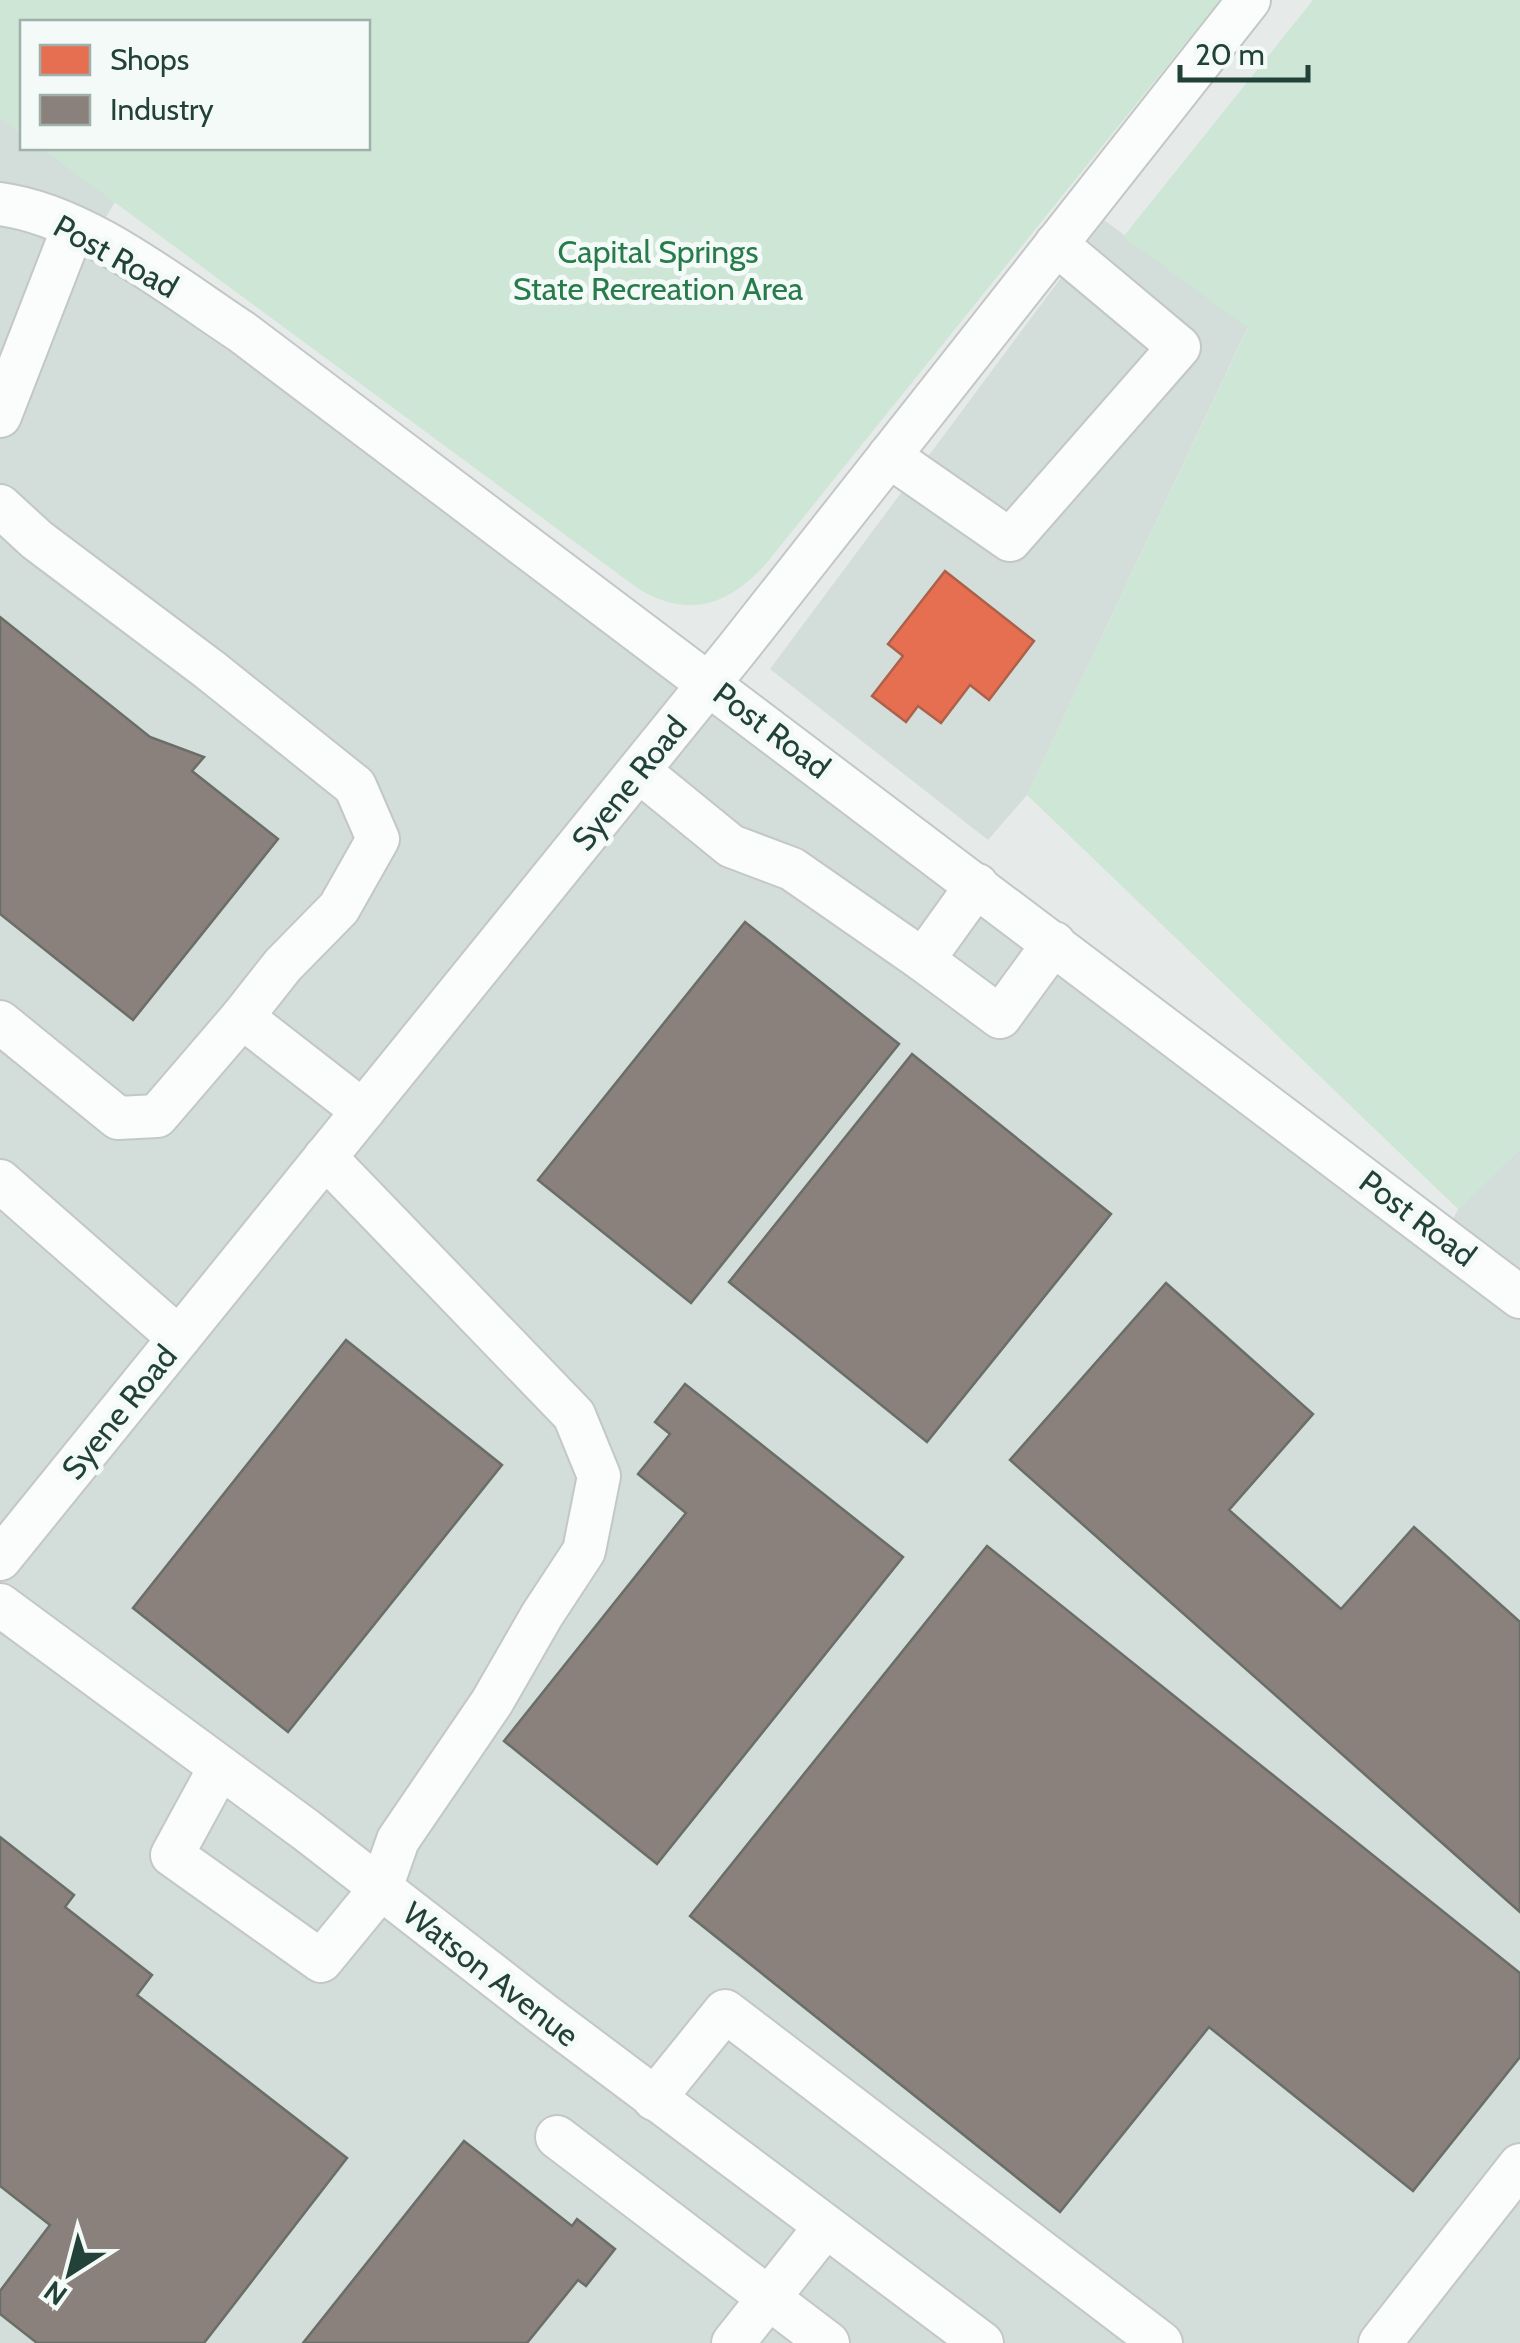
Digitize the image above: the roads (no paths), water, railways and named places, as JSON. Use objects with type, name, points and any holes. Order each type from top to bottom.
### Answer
[{"type":"street","name":"Syene Road","points":[[0,1559],[710,683],[1250,0]]},
{"type":"street","name":"Post Road","points":[[0,204],[72,228],[146,268],[242,332],[1520,1297]]},
{"type":"street","points":[[0,416],[72,228]]},
{"type":"street","points":[[890,456],[1010,540],[1179,347],[1056,244]]},
{"type":"street","points":[[0,506],[37,540],[210,670],[355,786],[378,839],[339,908],[283,965],[158,1116],[118,1118],[0,1022]]},
{"type":"street","points":[[639,771],[731,846],[792,870],[1000,1017],[1054,942]]},
{"type":"street","points":[[923,960],[977,885]]},
{"type":"street","points":[[242,1017],[363,1111]]},
{"type":"street","points":[[220,1767],[172,1855],[321,1961],[381,1888],[398,1840],[492,1702],[584,1551],[599,1476],[574,1415],[325,1157]]},
{"type":"street","points":[[0,1180],[180,1338]]},
{"type":"street","name":"Watson Avenue","points":[[0,1605],[982,2343]]},
{"type":"street","points":[[654,2099],[725,2011],[1161,2343]]},
{"type":"street","points":[[557,2137],[828,2343]]},
{"type":"street","points":[[1380,2343],[1520,2166]]},
{"type":"street","points":[[733,2343],[824,2227]]},
{"type":"park label","name":"Capital Springs State Recreation Area","points":[[658,270]]}]
